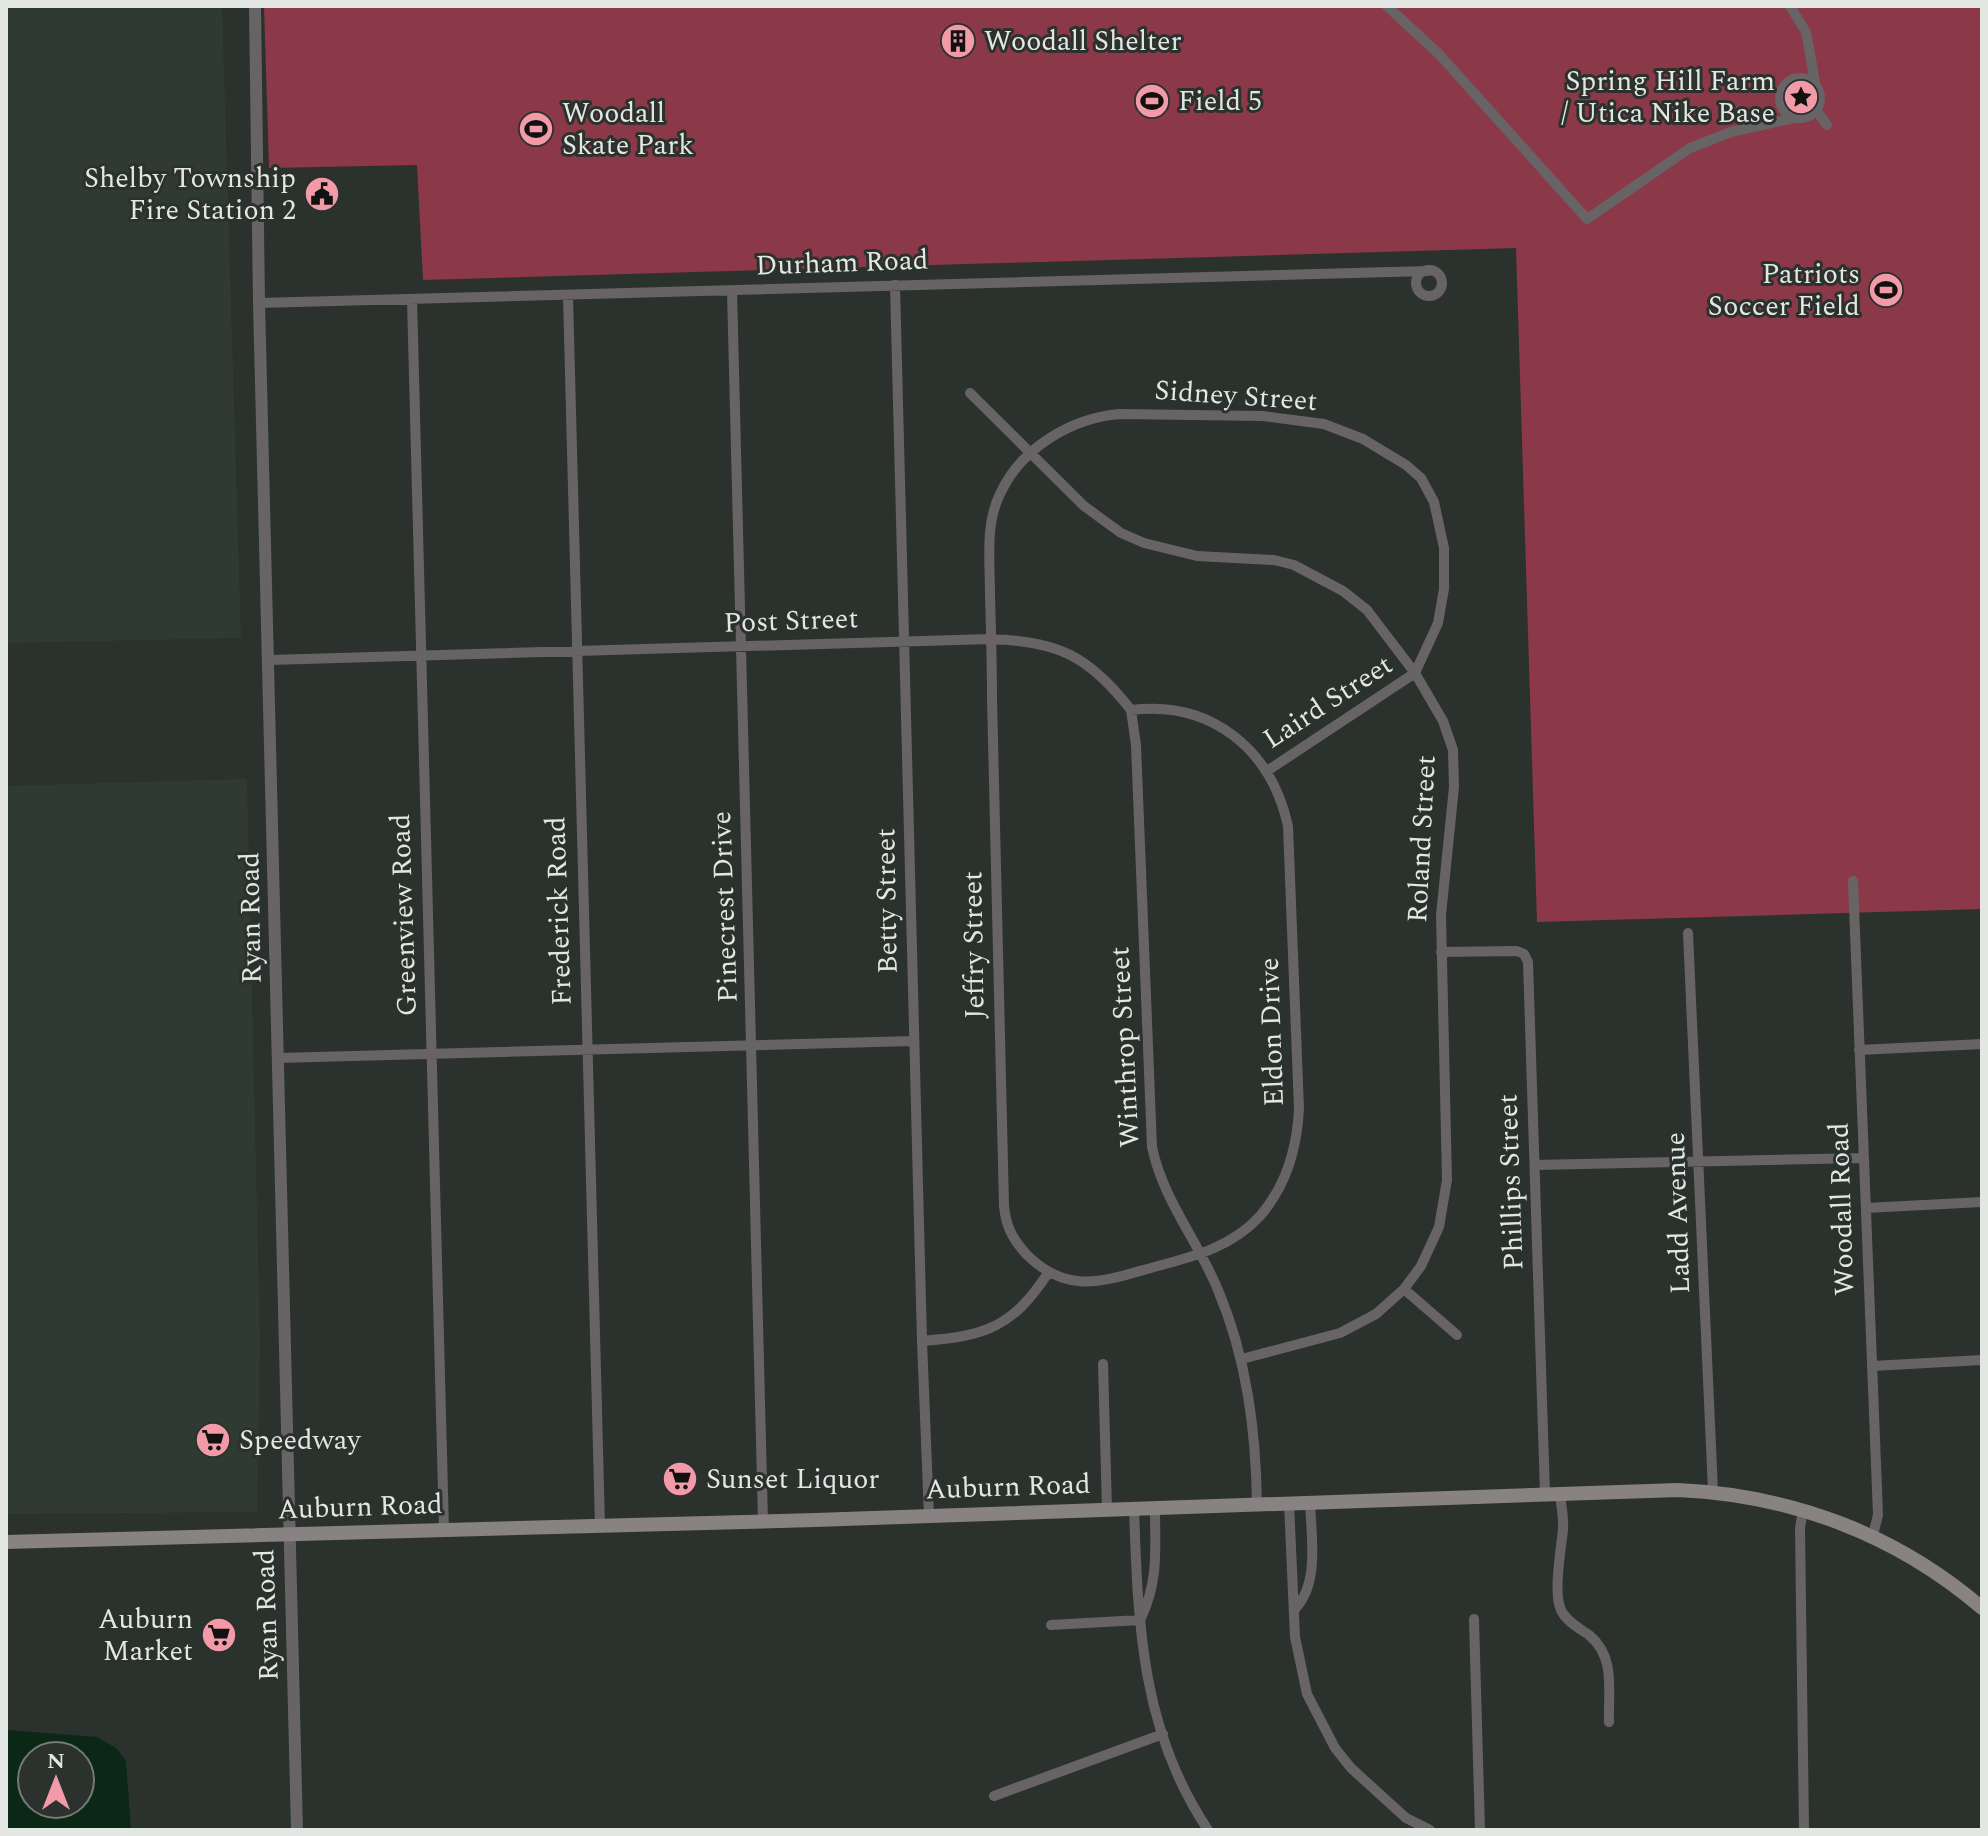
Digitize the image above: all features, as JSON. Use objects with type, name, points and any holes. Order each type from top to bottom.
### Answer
[{"type":"main road","name":"Auburn Road","points":[[6,1542],[929,1516],[1553,1493],[1713,1491],[1803,1510],[1873,1535],[1932,1570],[1982,1608]]},
{"type":"street","name":"Ryan Road","points":[[255,6],[259,303],[297,1830]]},
{"type":"street","points":[[1387,6],[1439,54],[1587,219],[1690,148],[1731,132],[1817,111]]},
{"type":"street","points":[[1790,6],[1806,32],[1820,99],[1817,111],[1827,125]]},
{"type":"street","points":[[1779,121],[1783,109],[1782,89],[1790,81],[1801,77],[1812,65]]},
{"type":"street","points":[[1801,77],[1815,82]]},
{"type":"street","points":[[1783,109],[1794,118]]},
{"type":"street","name":"Durham Road","points":[[259,303],[1428,271]]},
{"type":"street","points":[[1407,272],[1418,289],[1427,296],[1436,294],[1441,288],[1439,275],[1428,271],[1418,277],[1418,289]]},
{"type":"street","name":"Betty Street","points":[[895,285],[929,1516]]},
{"type":"street","name":"Pinecrest Drive","points":[[732,291],[763,1521]]},
{"type":"street","name":"Frederick Road","points":[[568,296],[600,1526]]},
{"type":"street","name":"Greenview Road","points":[[412,299],[444,1530]]},
{"type":"street","name":"Roland Street","points":[[970,393],[1084,506],[1121,533],[1144,543],[1197,556],[1274,560],[1294,565],[1321,578],[1367,610],[1415,673],[1443,721],[1453,750],[1454,787],[1441,915],[1445,1200],[1433,1244],[1404,1289],[1376,1314],[1340,1333],[1242,1359]]},
{"type":"street","name":"Sidney Street","points":[[1031,452],[1058,432],[1080,421],[1120,414],[1296,419],[1334,428],[1376,445],[1421,478],[1434,502],[1442,528],[1445,571],[1442,608],[1433,636],[1415,673]]},
{"type":"street","name":"Jeffry Street","points":[[1031,452],[1010,476],[993,515],[990,542],[991,639],[1004,1206],[1007,1225],[1014,1240],[1048,1273]]},
{"type":"street","name":"Post Street","points":[[269,660],[1024,640],[1059,649],[1079,659],[1131,710]]},
{"type":"street","name":"Laird Street","points":[[1267,771],[1415,673]]},
{"type":"street","points":[[1131,710],[1149,708],[1203,717],[1235,736],[1267,771]]},
{"type":"street","name":"Winthrop Street","points":[[1131,710],[1136,745],[1152,1147],[1167,1197],[1202,1254],[1242,1359],[1253,1424],[1257,1505]]},
{"type":"street","name":"Eldon Drive","points":[[1202,1254],[1230,1241],[1261,1215],[1283,1181],[1298,1131],[1290,846],[1284,811],[1267,771]]},
{"type":"street","name":"Woodall Road","points":[[1853,881],[1878,1515],[1873,1535]]},
{"type":"street","name":"Ladd Avenue","points":[[1688,933],[1713,1491]]},
{"type":"street","name":"Phillips Street","points":[[1441,952],[1517,951],[1524,954],[1528,962],[1535,1165],[1553,1493],[1563,1529],[1559,1548],[1559,1602],[1567,1618],[1597,1643],[1605,1654],[1608,1664],[1609,1722]]},
{"type":"street","points":[[278,1058],[914,1041]]},
{"type":"street","points":[[1859,1050],[1982,1044]]},
{"type":"street","points":[[1535,1165],[1863,1158]]},
{"type":"street","points":[[1866,1208],[1982,1202]]},
{"type":"street","points":[[922,1341],[961,1338],[1005,1320],[1023,1305],[1048,1273],[1064,1280],[1098,1281],[1202,1254]]},
{"type":"street","points":[[1404,1289],[1457,1335]]},
{"type":"street","points":[[1872,1366],[1982,1360]]},
{"type":"street","points":[[1103,1364],[1107,1510]]},
{"type":"street","points":[[1295,1609],[1303,1601],[1309,1582],[1310,1502]]},
{"type":"street","points":[[1289,1503],[1295,1637],[1307,1694],[1335,1748],[1361,1778],[1406,1818],[1430,1830]]},
{"type":"street","points":[[1134,1508],[1142,1654],[1148,1685],[1185,1793],[1208,1830]]},
{"type":"street","points":[[1140,1620],[1156,1576],[1155,1508]]},
{"type":"street","points":[[1803,1510],[1800,1528],[1804,1830]]},
{"type":"street","points":[[1474,1619],[1480,1830]]},
{"type":"street","points":[[1051,1625],[1140,1620]]},
{"type":"street","points":[[994,1796],[1163,1734]]},
{"type":"shaded area","points":[[6,6],[222,6],[241,638],[6,643]]},
{"type":"shaded area","points":[[264,6],[1982,6],[1982,909],[1537,922],[1516,248],[423,280],[417,165],[269,168]]},
{"type":"shaded area","points":[[247,779],[260,1343],[257,1512],[6,1514],[6,786]]},
{"type":"shaded area","points":[[6,1730],[97,1737],[116,1748],[126,1761],[131,1830],[6,1830]]},
{"type":"place","name":"Woodall Shelter","points":[[958,41]]},
{"type":"place","name":"Spring Hill Farm / Utica Nike Base","points":[[1801,97]]},
{"type":"place","name":"Field 5","points":[[1152,101]]},
{"type":"place","name":"Woodall Skate Park","points":[[536,129]]},
{"type":"place","name":"Shelby Township Fire Station 2","points":[[322,194]]},
{"type":"place","name":"Patriots Soccer Field","points":[[1886,290]]},
{"type":"place","name":"Speedway","points":[[213,1440]]},
{"type":"place","name":"Sunset Liquor","points":[[680,1479]]},
{"type":"place","name":"Auburn Market","points":[[219,1635]]}]
